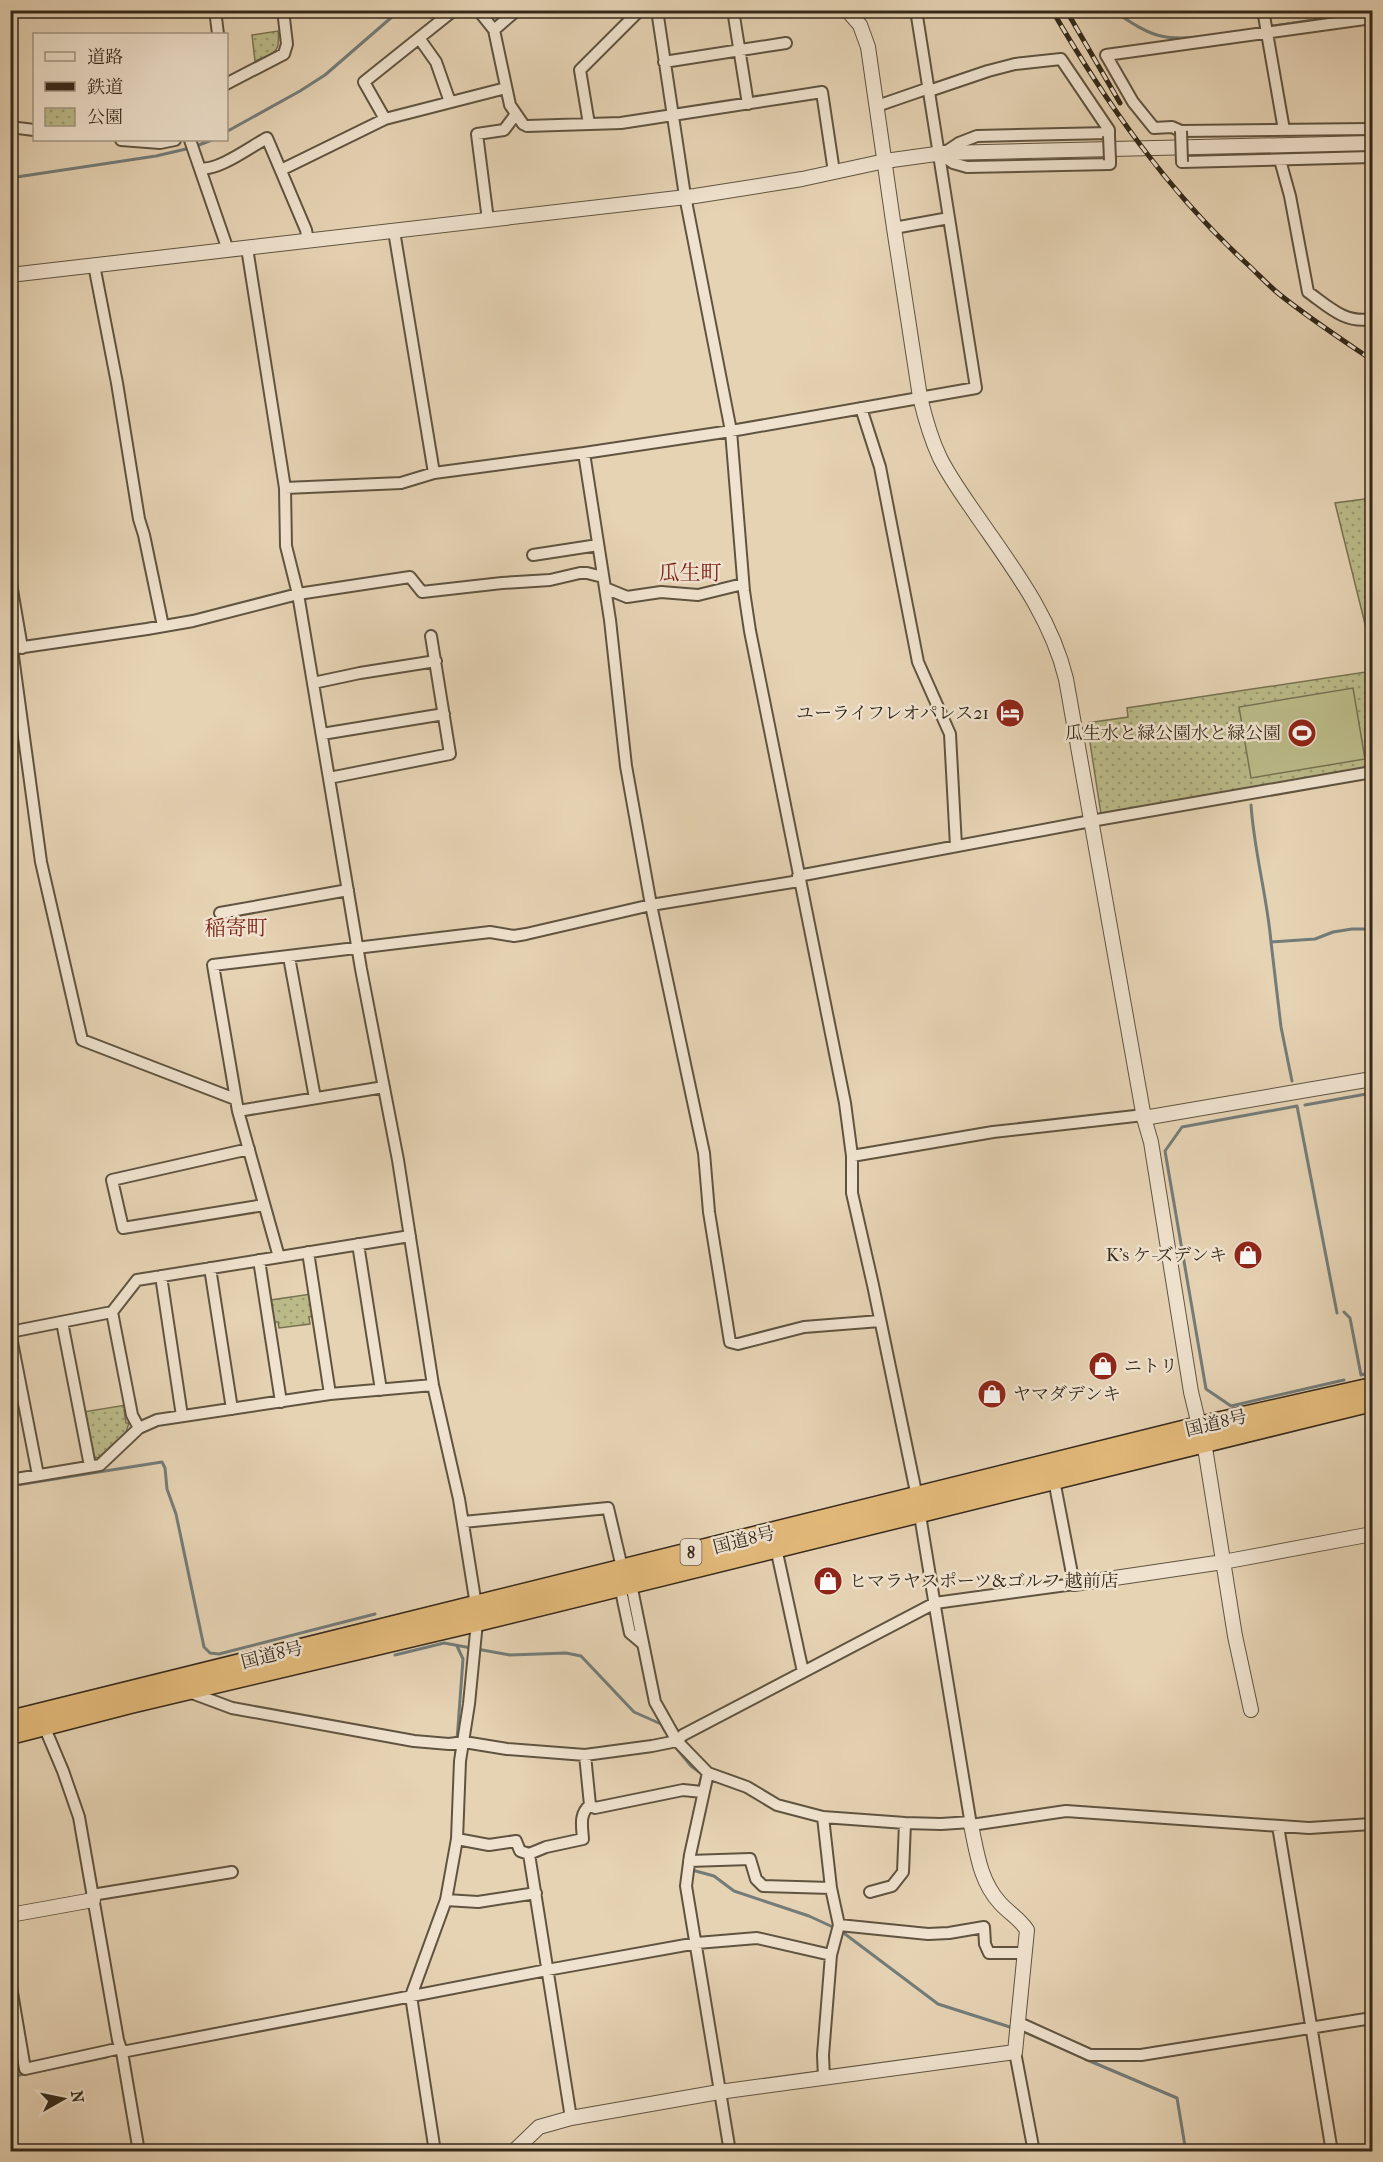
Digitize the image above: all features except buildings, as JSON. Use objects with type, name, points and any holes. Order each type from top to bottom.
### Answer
[{"type":"highway","name":"国道8号","points":[[10,1735],[188,1692],[477,1613],[626,1589],[776,1548],[918,1505],[1054,1480],[1201,1435],[1372,1387]]},
{"type":"highway","name":"国道8号","points":[[10,1720],[477,1613],[1201,1435],[1372,1402]]},
{"type":"street","points":[[215,10],[218,33]]},
{"type":"street","points":[[228,83],[284,54],[287,44],[283,10]]},
{"type":"street","points":[[385,119],[364,82],[454,10]]},
{"type":"street","points":[[478,10],[495,30],[510,105],[523,124],[527,126],[621,123],[822,92],[834,172]]},
{"type":"street","points":[[495,30],[517,10]]},
{"type":"street","points":[[657,10],[685,196],[731,431],[743,584],[750,631],[845,1103],[852,1156],[852,1193],[918,1505],[971,1823],[983,1877],[1000,1904],[1021,1921],[1027,1930],[1015,2052],[1034,2151]]},
{"type":"street","points":[[733,10],[748,104]]},
{"type":"street","points":[[847,10],[865,34],[894,228],[927,423],[940,459],[1037,605],[1053,637],[1066,679],[1144,1116],[1151,1142],[1191,1392],[1201,1435],[1235,1636],[1251,1710]]},
{"type":"street","points":[[285,488],[401,483],[434,472],[731,431],[976,388],[941,153],[916,10]]},
{"type":"street","points":[[1263,10],[1284,130]]},
{"type":"street","points":[[589,124],[580,70],[638,12]]},
{"type":"street","points":[[1372,18],[1266,30],[1106,56],[1133,102],[1154,128],[1172,127],[1181,131],[1372,129]]},
{"type":"street","points":[[419,38],[436,62],[450,102]]},
{"type":"street","points":[[664,62],[786,43]]},
{"type":"street","points":[[877,106],[997,68],[1061,59],[1109,130],[1110,164],[967,168],[953,163],[941,153]]},
{"type":"street","points":[[280,170],[385,119],[506,88]]},
{"type":"street","points":[[488,220],[477,134],[506,128],[516,114]]},
{"type":"street","points":[[10,127],[33,130]]},
{"type":"street","points":[[1181,131],[1182,162],[1372,157]]},
{"type":"street","points":[[941,153],[976,136],[1109,135]]},
{"type":"street","points":[[200,168],[208,170],[220,165],[267,138],[306,230],[308,241]]},
{"type":"street","points":[[134,141],[160,143],[170,141]]},
{"type":"street","points":[[190,141],[228,250]]},
{"type":"street","points":[[10,275],[685,196],[770,184],[885,161],[941,153],[1372,143]]},
{"type":"street","points":[[1280,160],[1290,196],[1308,292],[1347,319],[1372,319]]},
{"type":"street","points":[[894,228],[949,218]]},
{"type":"street","points":[[394,231],[434,472]]},
{"type":"street","points":[[247,248],[285,488],[286,546],[298,594],[357,949],[410,1236],[433,1385],[463,1522],[477,1613],[464,1742],[460,1761],[458,1839],[446,1899],[411,1996],[435,2151]]},
{"type":"street","points":[[94,266],[117,383],[139,519],[163,626]]},
{"type":"street","points":[[861,408],[880,467],[896,560],[918,662],[950,734],[956,846]]},
{"type":"street","points":[[584,453],[610,620],[626,766],[651,905],[704,1153],[709,1212],[730,1342],[738,1344],[804,1327],[880,1321]]},
{"type":"street","points":[[532,555],[598,545]]},
{"type":"street","points":[[15,648],[193,621],[298,594],[410,577],[422,592],[550,580],[587,573],[627,597],[661,592],[698,595],[743,584]]},
{"type":"street","points":[[10,578],[15,648],[42,862],[82,1041],[236,1099]]},
{"type":"street","points":[[329,778],[450,754],[431,636]]},
{"type":"street","points":[[313,682],[435,661]]},
{"type":"street","points":[[322,734],[444,714]]},
{"type":"street","points":[[279,1257],[238,1111],[213,965],[490,932],[520,935],[651,905],[799,879],[956,846],[1372,772]]},
{"type":"street","points":[[220,913],[348,890]]},
{"type":"street","points":[[289,957],[315,1098]]},
{"type":"street","points":[[852,1156],[993,1132],[1144,1116],[1372,1079]]},
{"type":"street","points":[[238,1111],[384,1087]]},
{"type":"street","points":[[249,1149],[112,1180],[123,1228],[264,1205]]},
{"type":"street","points":[[38,1475],[10,1332],[112,1312],[137,1280],[410,1236]]},
{"type":"street","points":[[358,1244],[381,1390]]},
{"type":"street","points":[[308,1252],[330,1395]]},
{"type":"street","points":[[259,1260],[281,1402]]},
{"type":"street","points":[[210,1268],[232,1409]]},
{"type":"street","points":[[161,1276],[182,1416]]},
{"type":"street","points":[[112,1312],[132,1415],[139,1428]]},
{"type":"street","points":[[62,1322],[90,1467]]},
{"type":"street","points":[[10,1480],[100,1465],[139,1428],[157,1420],[330,1395],[433,1385]]},
{"type":"street","points":[[1054,1480],[1074,1584]]},
{"type":"street","points":[[463,1522],[608,1508],[620,1559]]},
{"type":"street","points":[[188,1692],[232,1708],[414,1741],[449,1744],[464,1742],[507,1749],[585,1755],[677,1741],[683,1735],[935,1603],[1223,1562],[1372,1534]]},
{"type":"street","points":[[776,1548],[802,1672]]},
{"type":"street","points":[[626,1589],[656,1702],[677,1741],[708,1773],[747,1787],[777,1805],[823,1817],[905,1823],[971,1823],[1071,1811],[1309,1828],[1372,1824]]},
{"type":"street","points":[[44,1726],[80,1818],[92,1898],[139,2151]]},
{"type":"street","points":[[585,1755],[590,1805]]},
{"type":"street","points":[[708,1773],[702,1792],[686,1886],[730,2151]]},
{"type":"street","points":[[590,1805],[595,1808],[683,1790],[702,1792]]},
{"type":"street","points":[[458,1839],[489,1845],[516,1841],[520,1851],[529,1854],[546,1847],[583,1839],[581,1817],[590,1805]]},
{"type":"street","points":[[823,1817],[831,1888],[839,1925],[831,1955],[823,2055],[824,2078]]},
{"type":"street","points":[[870,1892],[892,1886],[903,1872],[905,1823]]},
{"type":"street","points":[[1278,1826],[1332,2151]]},
{"type":"street","points":[[529,1854],[571,2118]]},
{"type":"street","points":[[689,1862],[750,1859],[756,1879],[763,1886],[831,1888]]},
{"type":"street","points":[[10,1915],[232,1872]]},
{"type":"street","points":[[446,1899],[478,1902],[536,1893]]},
{"type":"street","points":[[839,1925],[928,1934],[984,1927],[985,1944],[989,1953],[1023,1953]]},
{"type":"street","points":[[10,1981],[26,2069],[697,1943],[757,1938],[831,1955]]},
{"type":"street","points":[[1017,2022],[1090,2055],[1146,2055],[1372,2018]]},
{"type":"street","points":[[513,2151],[539,2127],[571,2118],[719,2092],[1015,2052]]},
{"type":"green space","points":[[278,31],[279,39],[274,52],[255,61],[252,35]]},
{"type":"green space","points":[[1372,498],[1372,652],[1335,503]]},
{"type":"green space","points":[[1372,671],[1372,770],[1101,814],[1087,723],[1128,717],[1127,708]]},
{"type":"green space","name":"瓜生水と緑公園水と緑公園","points":[[1353,688],[1365,759],[1251,778],[1239,707]]},
{"type":"green space","points":[[311,1294],[314,1316],[309,1317],[310,1324],[279,1328],[278,1322],[274,1322],[271,1300]]},
{"type":"green space","points":[[126,1405],[127,1410],[124,1410],[126,1423],[129,1423],[126,1432],[98,1458],[92,1456],[83,1412]]},
{"type":"waterway","points":[[228,131],[325,75],[400,10]]},
{"type":"waterway","points":[[1112,10],[1137,26],[1157,35],[1179,38],[1208,36]]},
{"type":"waterway","points":[[1274,26],[1372,11]]},
{"type":"waterway","points":[[196,146],[209,141]]},
{"type":"waterway","points":[[10,178],[156,156],[186,149]]},
{"type":"waterway","points":[[1251,805],[1271,942],[1315,939],[1333,932],[1372,929]]},
{"type":"waterway","points":[[1271,942],[1281,1027],[1292,1081]]},
{"type":"waterway","points":[[1305,1105],[1372,1093]]},
{"type":"waterway","points":[[1337,1313],[1297,1106],[1182,1127],[1165,1151],[1206,1389],[1231,1406],[1344,1380]]},
{"type":"waterway","points":[[1344,1312],[1350,1318],[1361,1375],[1372,1372]]},
{"type":"waterway","points":[[10,1486],[162,1462],[165,1468],[167,1489],[176,1514],[204,1647],[210,1653],[219,1654],[375,1614]]},
{"type":"waterway","points":[[395,1655],[444,1643],[510,1655],[566,1653],[581,1656],[634,1712],[661,1724],[665,1731]]},
{"type":"waterway","points":[[457,1646],[463,1659],[457,1740]]},
{"type":"waterway","points":[[673,1744],[691,1766],[702,1774],[699,1788]]},
{"type":"waterway","points":[[455,1767],[456,1747]]},
{"type":"waterway","points":[[694,1812],[698,1795]]},
{"type":"waterway","points":[[692,1870],[714,1876],[734,1891],[809,1916],[835,1928]]},
{"type":"waterway","points":[[440,1904],[443,1890]]},
{"type":"waterway","points":[[841,1931],[938,2004],[1013,2028]]},
{"type":"waterway","points":[[1022,2031],[1079,2056]]},
{"type":"waterway","points":[[10,2077],[107,2057]]},
{"type":"waterway","points":[[1085,2059],[1177,2098],[1186,2152]]},
{"type":"railway","points":[[1052,10],[1116,112],[1190,206],[1279,294],[1372,360]]},
{"type":"railway","points":[[1066,10],[1120,103]]},
{"type":"place","name":"ユーライフレオパレス21","points":[[1010,713]]},
{"type":"place","name":"瓜生水と緑公園水と緑公園","points":[[1302,733]]},
{"type":"place","name":"K's ケ-ズデンキ","points":[[1248,1255]]},
{"type":"place","name":"ニトリ","points":[[1103,1366]]},
{"type":"place","name":"ヤマダデンキ","points":[[992,1394]]},
{"type":"place","name":"ヒマラヤスポーツ&ゴルフ 越前店","points":[[828,1581]]},
{"type":"district","name":"瓜生町","points":[[690,573]]},
{"type":"district","name":"稲寄町","points":[[236,928]]}]
